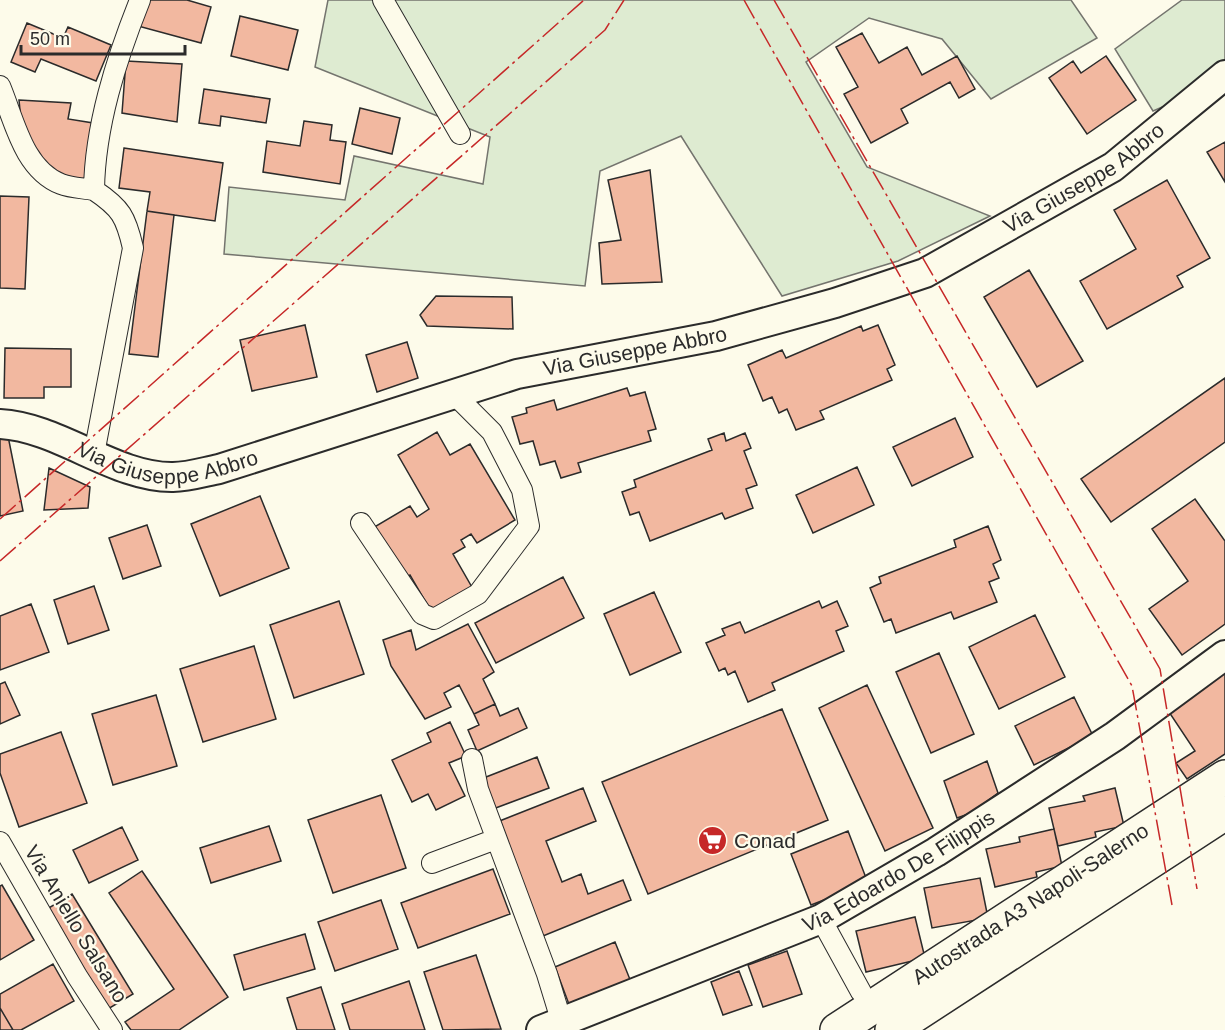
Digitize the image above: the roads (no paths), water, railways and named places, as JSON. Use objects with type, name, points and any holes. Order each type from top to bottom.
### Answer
[{"type":"highway","name":"Autostrada A3 Napoli-Salerno","points":[[837,1030],[1225,777]]},
{"type":"highway","name":"Autostrada A3 Napoli-Salerno","points":[[892,1030],[1225,813]]},
{"type":"street","points":[[94,190],[94,167],[118,58],[140,0]]},
{"type":"street","points":[[383,0],[460,134]]},
{"type":"street","name":"Via Giuseppe Abbro","points":[[0,424],[16,425],[128,469],[172,478],[219,469],[517,374],[716,336],[835,303],[925,273],[1113,168],[1225,75]]},
{"type":"street","points":[[0,86],[23,145],[40,171],[61,184],[94,190],[115,204],[128,223],[133,248],[94,454]]},
{"type":"street","points":[[361,523],[422,614],[434,619],[478,594],[529,526],[522,490],[492,432],[454,394]]},
{"type":"street","name":"Via Edoardo De Filippis","points":[[551,1027],[821,919],[936,852],[1115,736],[1225,655]]},
{"type":"street","points":[[472,759],[478,789],[547,974],[551,1027]]},
{"type":"street","points":[[432,863],[496,839]]},
{"type":"street","name":"Via Aniello Salsano","points":[[0,842],[77,976],[112,1030]]},
{"type":"street","points":[[821,919],[861,992]]},
{"type":"place","name":"Conad","points":[[713,841]]}]
